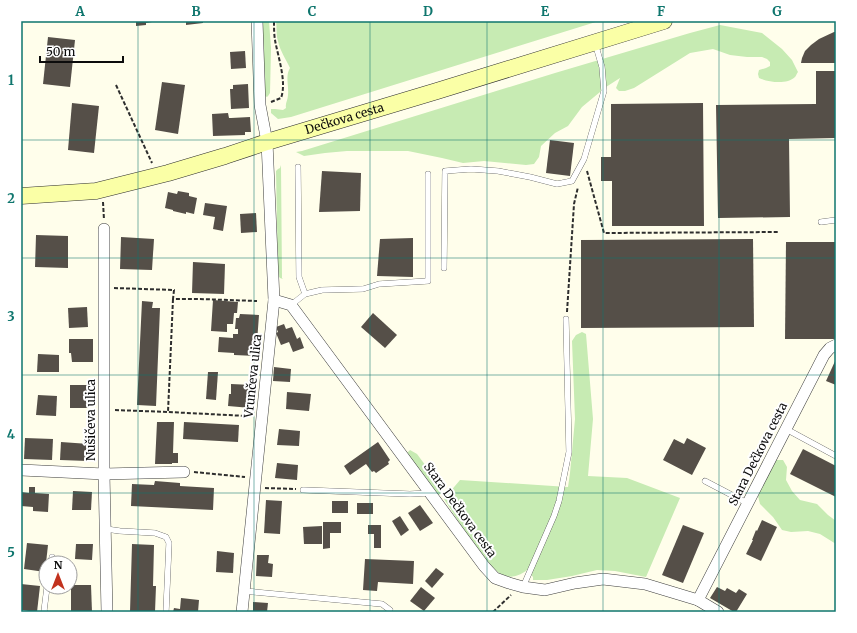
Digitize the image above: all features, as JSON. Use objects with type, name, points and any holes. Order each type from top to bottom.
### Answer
[{"type":"street","name":"Vrunčeva ulica","points":[[242,612],[274,300],[266,142],[260,105],[257,21]]},
{"type":"street","name":"Dečkova cesta","points":[[21,196],[96,191],[175,171],[664,21]]},
{"type":"street","name":"Nušičeva ulica","points":[[104,229],[104,474],[107,612]]},
{"type":"street","points":[[274,300],[291,305]]},
{"type":"street","name":"Stara Dečkova cesta","points":[[291,305],[484,566],[496,578],[523,587],[546,590],[575,583],[603,579],[645,584],[698,600],[718,612]]},
{"type":"street","name":"Stara Dečkova cesta","points":[[698,600],[824,355],[830,348],[836,345]]},
{"type":"street","points":[[21,470],[104,474],[184,472]]},
{"type":"lane","points":[[444,268],[445,171],[471,169],[498,171],[557,184],[572,181],[584,159],[604,91],[602,67],[595,42]]},
{"type":"lane","points":[[298,167],[299,277],[305,294]]},
{"type":"lane","points":[[291,305],[305,294],[322,290],[363,289],[379,284],[428,281],[428,174]]},
{"type":"lane","points":[[821,222],[836,220]]},
{"type":"lane","points":[[523,587],[554,516],[559,501],[569,452],[566,319]]},
{"type":"lane","points":[[786,429],[836,456]]},
{"type":"lane","points":[[705,481],[747,503]]},
{"type":"lane","points":[[303,490],[410,494],[430,492]]},
{"type":"lane","points":[[106,529],[155,533],[166,537],[169,543],[166,612]]},
{"type":"lane","points":[[244,591],[382,604],[390,610]]},
{"type":"lane","points":[[45,612],[46,595]]},
{"type":"path","points":[[260,105],[281,98],[283,92],[282,77],[275,40],[274,21]]},
{"type":"path","points":[[116,85],[152,163]]},
{"type":"path","points":[[584,159],[604,233],[779,232]]},
{"type":"path","points":[[103,189],[104,229]]},
{"type":"path","points":[[104,287],[174,290],[168,412]]},
{"type":"path","points":[[173,299],[257,301]]},
{"type":"path","points":[[104,410],[247,416]]},
{"type":"path","points":[[184,472],[303,490]]},
{"type":"green space","points":[[262,21],[269,21],[271,48],[270,93],[267,97],[265,96]]},
{"type":"green space","points":[[276,21],[599,21],[291,117],[278,119],[271,113],[271,109],[283,110],[286,108],[288,95],[287,78],[290,68],[279,45]]},
{"type":"green space","points":[[720,25],[762,33],[782,49],[792,60],[798,72],[795,77],[792,80],[782,82],[772,82],[759,78],[759,70],[770,66],[770,62],[762,57],[730,55],[713,49],[690,53],[634,88],[619,91],[616,88],[620,78],[606,87],[582,107],[568,126],[555,133],[541,146],[539,157],[534,164],[526,165],[484,161],[463,163],[408,151],[347,151],[304,156],[296,152],[555,73]]},
{"type":"green space","points":[[281,165],[283,279],[278,276],[276,171]]},
{"type":"green space","points":[[582,332],[586,334],[593,419],[588,476],[627,478],[680,498],[646,577],[615,571],[597,570],[547,580],[533,580],[533,577],[527,570],[512,577],[506,576],[494,569],[489,564],[476,545],[462,529],[444,499],[460,480],[568,487],[575,419],[572,341],[576,335]]},
{"type":"green space","points":[[410,450],[417,454],[440,485],[442,490],[439,495],[436,495],[407,453]]},
{"type":"green space","points":[[776,460],[783,460],[787,467],[786,480],[792,491],[800,500],[817,504],[836,521],[836,544],[820,534],[808,531],[791,532],[782,530],[773,517],[760,504],[758,496],[763,481]]},
{"type":"building","points":[[136,21],[152,22],[146,23],[146,25],[136,26]]},
{"type":"building","points":[[186,21],[203,21],[203,23],[186,25]]},
{"type":"building","points":[[836,32],[836,63],[801,63],[805,51],[811,45],[819,39]]},
{"type":"building","points":[[48,37],[75,40],[70,87],[43,84]]},
{"type":"building","points":[[245,51],[246,68],[231,69],[230,52]]},
{"type":"building","points":[[816,71],[836,71],[836,138],[789,139],[790,217],[718,218],[716,105],[816,104]]},
{"type":"building","points":[[162,82],[185,85],[178,134],[155,130]]},
{"type":"building","points":[[248,84],[249,108],[231,109],[230,89],[233,89],[233,85]]},
{"type":"building","points":[[72,103],[99,106],[94,153],[68,150]]},
{"type":"building","points":[[703,103],[704,226],[612,226],[612,181],[601,181],[601,157],[611,157],[611,104]]},
{"type":"building","points":[[228,113],[229,118],[250,117],[251,132],[245,132],[245,135],[213,136],[212,114]]},
{"type":"building","points":[[550,140],[574,143],[570,176],[546,173]]},
{"type":"building","points":[[322,171],[361,173],[360,211],[319,212]]},
{"type":"building","points":[[178,191],[189,193],[189,196],[197,198],[194,214],[186,212],[186,214],[165,208],[168,192],[177,194]]},
{"type":"building","points":[[205,203],[227,206],[223,231],[213,229],[215,217],[203,215]]},
{"type":"building","points":[[256,213],[257,232],[241,233],[240,214]]},
{"type":"building","points":[[36,235],[68,236],[68,268],[35,267]]},
{"type":"building","points":[[121,237],[154,239],[152,270],[120,269]]},
{"type":"building","points":[[413,238],[413,277],[377,276],[380,239]]},
{"type":"building","points":[[753,239],[754,327],[581,328],[581,240]]},
{"type":"building","points":[[786,242],[836,242],[836,339],[785,339]]},
{"type":"building","points":[[193,262],[225,264],[224,294],[192,293]]},
{"type":"building","points":[[213,300],[238,302],[237,313],[234,313],[233,324],[227,324],[227,332],[211,331]]},
{"type":"building","points":[[142,301],[153,302],[152,308],[160,308],[156,406],[137,405]]},
{"type":"building","points":[[87,307],[88,327],[69,328],[68,308]]},
{"type":"building","points":[[373,313],[397,335],[385,348],[361,327]]},
{"type":"building","points":[[240,314],[259,315],[256,356],[234,355],[234,353],[218,352],[219,337],[233,338],[233,334],[238,334],[238,329],[235,329],[236,318],[239,318]]},
{"type":"building","points":[[284,324],[286,329],[292,327],[297,339],[300,337],[304,348],[293,352],[289,342],[281,345],[276,333],[278,332],[276,327]]},
{"type":"building","points":[[69,339],[93,339],[93,362],[72,362],[71,353],[69,353]]},
{"type":"building","points":[[38,354],[59,355],[59,372],[37,372]]},
{"type":"building","points":[[836,359],[836,385],[826,381]]},
{"type":"building","points":[[274,367],[291,369],[290,382],[273,381]]},
{"type":"building","points":[[208,372],[218,372],[216,400],[206,399]]},
{"type":"building","points":[[231,384],[252,385],[251,408],[228,406],[229,394],[231,394]]},
{"type":"building","points":[[70,385],[90,385],[89,408],[70,408]]},
{"type":"building","points":[[287,392],[311,394],[309,411],[286,409]]},
{"type":"building","points":[[38,395],[57,396],[56,416],[36,415]]},
{"type":"building","points":[[157,422],[174,422],[173,453],[178,453],[178,463],[155,464]]},
{"type":"building","points":[[184,422],[239,425],[238,442],[183,439]]},
{"type":"building","points":[[279,429],[300,431],[299,446],[277,445]]},
{"type":"building","points":[[25,438],[53,439],[52,460],[24,459]]},
{"type":"building","points":[[687,438],[706,448],[692,475],[663,460],[674,439],[684,444]]},
{"type":"building","points":[[61,442],[89,444],[88,461],[60,460]]},
{"type":"building","points":[[378,442],[390,460],[388,462],[389,464],[376,473],[374,471],[372,472],[366,464],[350,475],[344,466]]},
{"type":"building","points":[[803,449],[836,466],[836,497],[790,474]]},
{"type":"building","points":[[277,463],[298,465],[297,480],[275,478]]},
{"type":"building","points":[[155,481],[180,483],[180,486],[214,488],[213,510],[131,506],[132,484],[154,485]]},
{"type":"building","points":[[29,487],[35,487],[35,493],[49,494],[48,512],[33,511],[33,507],[21,506],[21,492],[29,493]]},
{"type":"building","points":[[73,491],[92,492],[91,510],[72,510]]},
{"type":"building","points":[[266,500],[282,501],[280,534],[264,533]]},
{"type":"building","points":[[332,501],[348,501],[348,513],[332,513]]},
{"type":"building","points":[[357,503],[373,503],[373,514],[357,514]]},
{"type":"building","points":[[420,505],[433,523],[420,531],[408,513]]},
{"type":"building","points":[[400,516],[409,530],[401,536],[392,521]]},
{"type":"building","points":[[762,520],[777,527],[761,561],[746,554]]},
{"type":"building","points":[[323,522],[341,522],[341,533],[330,533],[330,548],[323,549]]},
{"type":"building","points":[[368,525],[381,525],[381,548],[374,548],[374,534],[368,534]]},
{"type":"building","points":[[683,525],[704,533],[683,583],[662,575]]},
{"type":"building","points":[[322,526],[322,544],[304,544],[303,527]]},
{"type":"building","points":[[27,543],[48,545],[47,555],[38,555],[38,571],[24,569]]},
{"type":"building","points":[[76,544],[93,544],[92,560],[78,559],[78,555],[75,555]]},
{"type":"building","points":[[132,544],[154,545],[153,586],[156,586],[155,612],[130,612]]},
{"type":"building","points":[[217,551],[234,553],[233,573],[216,572]]},
{"type":"building","points":[[257,555],[269,555],[268,563],[273,564],[272,577],[256,576]]},
{"type":"building","points":[[365,559],[414,561],[413,584],[378,582],[377,591],[363,590]]},
{"type":"building","points":[[436,568],[444,574],[432,588],[425,581]]},
{"type":"building","points":[[21,584],[38,586],[39,595],[37,612],[21,610]]},
{"type":"building","points":[[78,585],[91,585],[92,612],[71,612],[71,595],[78,595]]},
{"type":"building","points":[[421,587],[435,598],[424,611],[410,601]]},
{"type":"building","points":[[717,587],[725,591],[727,588],[736,593],[739,589],[747,594],[736,612],[710,598]]},
{"type":"building","points":[[181,598],[199,600],[198,612],[173,612],[174,608],[180,609]]},
{"type":"building","points":[[253,602],[268,603],[267,612],[253,612]]}]
